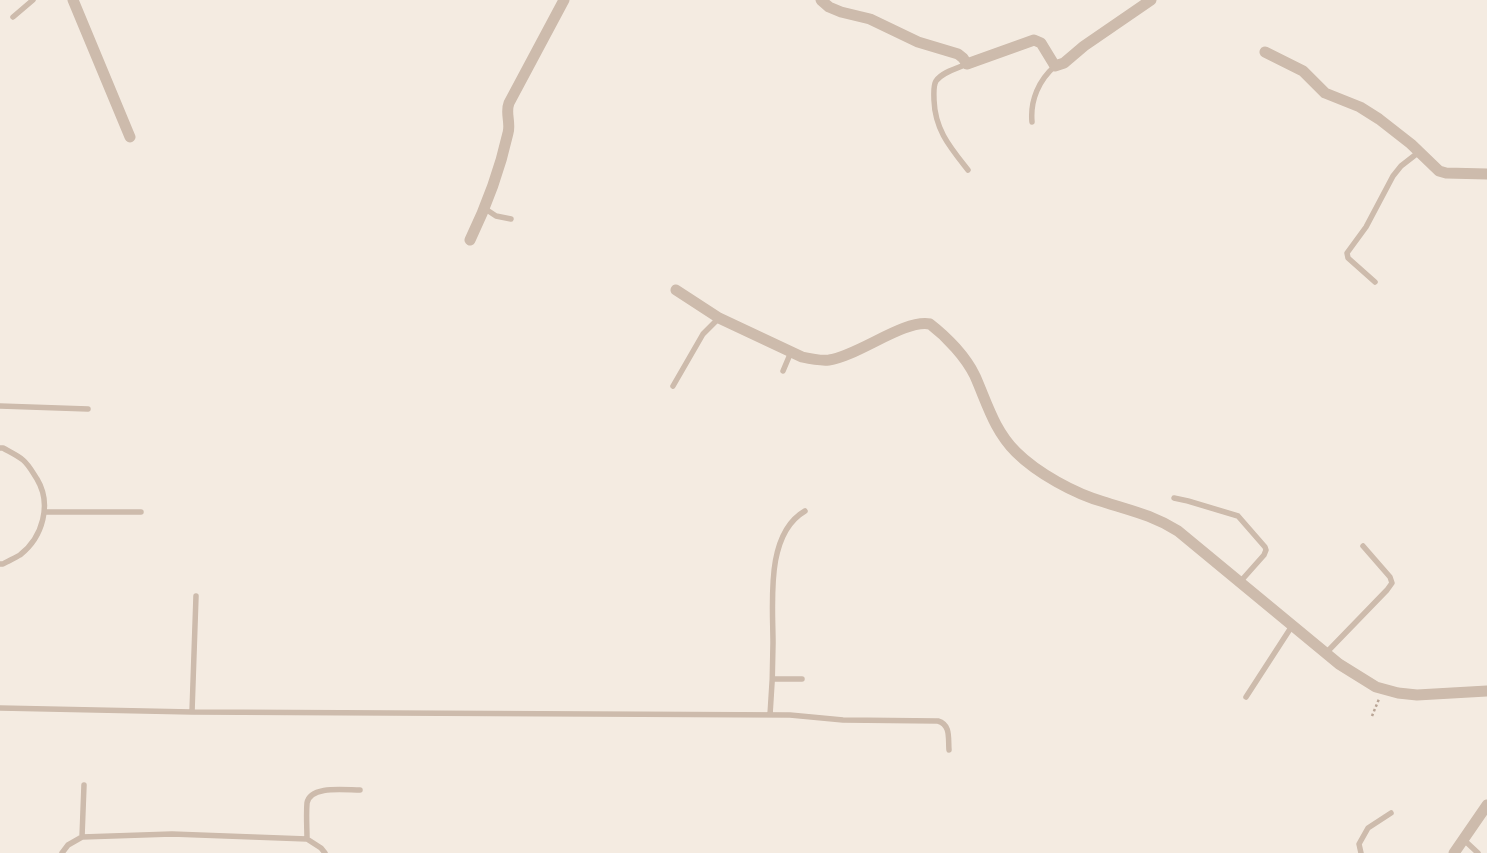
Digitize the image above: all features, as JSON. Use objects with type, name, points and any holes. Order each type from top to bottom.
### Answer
[{"type":"street","points":[[73,0],[130,137]]},
{"type":"street","points":[[470,240],[484,208],[508,133],[508,103],[564,0]]},
{"type":"street","points":[[821,0],[829,7],[841,12],[870,19],[918,42],[958,54],[967,64],[1034,40],[1041,43],[1055,66],[1064,63],[1084,46],[1150,0]]},
{"type":"street","points":[[1265,52],[1303,71],[1325,93],[1360,108],[1379,119],[1419,152],[1435,168],[1443,172],[1487,174]]},
{"type":"street","points":[[676,290],[719,318],[802,357],[827,360],[852,353],[884,337],[913,326],[930,324],[960,353],[972,370],[1001,435],[1016,453],[1036,468],[1084,495],[1154,517],[1166,523],[1326,653],[1376,687],[1398,693],[1417,695],[1487,691]]},
{"type":"street","points":[[1454,853],[1486,808]]},
{"type":"lane","points":[[13,17],[33,0]]},
{"type":"lane","points":[[967,64],[941,76],[936,81],[934,110],[944,139],[968,170]]},
{"type":"lane","points":[[1032,122],[1033,100],[1042,79],[1055,66]]},
{"type":"lane","points":[[1375,282],[1348,258],[1347,252],[1366,227],[1393,176],[1401,166],[1419,152]]},
{"type":"lane","points":[[484,208],[496,216],[511,219]]},
{"type":"lane","points":[[673,386],[703,334],[719,318]]},
{"type":"lane","points":[[783,371],[791,352]]},
{"type":"lane","points":[[0,406],[88,409]]},
{"type":"lane","points":[[0,448],[23,460],[30,469],[40,485],[44,498],[45,512],[40,529],[32,543],[20,555],[0,564]]},
{"type":"lane","points":[[1174,498],[1238,516],[1265,546],[1264,555],[1240,582]]},
{"type":"lane","points":[[770,715],[773,679],[774,574],[776,562],[785,531],[790,522],[805,511]]},
{"type":"lane","points":[[45,512],[141,512]]},
{"type":"lane","points":[[1326,653],[1392,583],[1390,577],[1363,546]]},
{"type":"lane","points":[[192,712],[196,596]]},
{"type":"lane","points":[[1246,697],[1292,626]]},
{"type":"lane","points":[[773,679],[802,679]]},
{"type":"lane","points":[[0,708],[192,712],[790,715],[843,720],[938,721],[944,723],[947,727],[949,750]]},
{"type":"lane","points":[[82,836],[84,785]]},
{"type":"lane","points":[[307,839],[308,802],[311,795],[318,791],[360,790]]},
{"type":"lane","points":[[1361,853],[1359,844],[1368,828],[1391,813]]},
{"type":"lane","points":[[62,853],[68,845],[82,836],[172,834],[307,839],[325,853]]},
{"type":"lane","points":[[1463,839],[1478,853]]},
{"type":"path","points":[[1372,716],[1384,689]]}]
